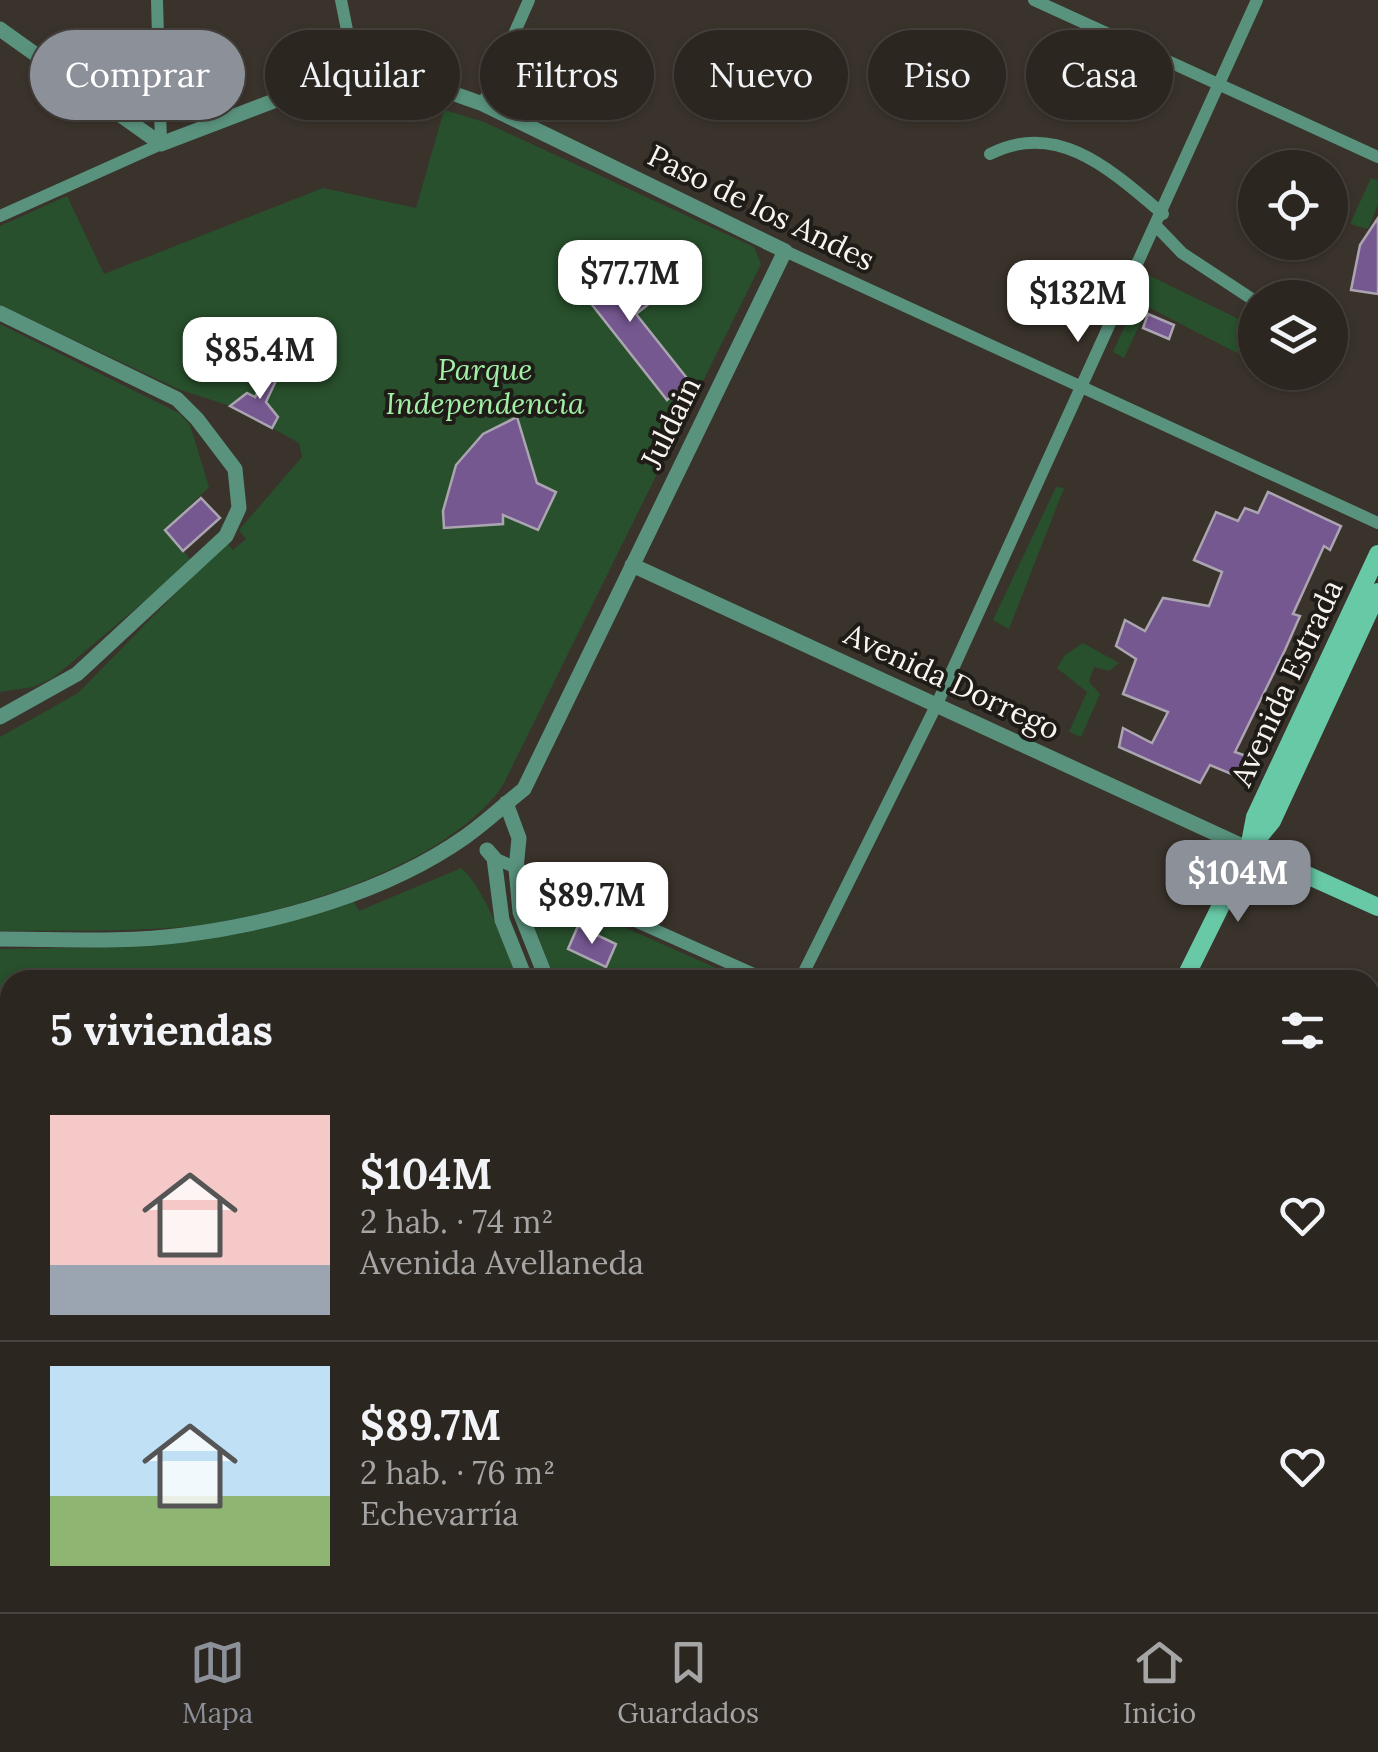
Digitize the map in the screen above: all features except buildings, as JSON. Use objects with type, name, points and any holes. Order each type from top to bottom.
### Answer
[{"type":"main road","name":"Avenida Estrada","points":[[1249,848],[1256,816],[1378,554]]},
{"type":"main road","name":"Avenida Estrada","points":[[1249,848],[1272,821],[1378,592]]},
{"type":"main road","points":[[1189,970],[1249,848],[1378,907]]},
{"type":"street","points":[[157,0],[162,54],[161,144]]},
{"type":"street","points":[[342,0],[348,30]]},
{"type":"street","points":[[516,30],[529,0]]},
{"type":"street","points":[[1034,0],[1378,156]]},
{"type":"street","points":[[805,970],[936,706],[1222,85],[1257,0]]},
{"type":"street","points":[[0,29],[161,144]]},
{"type":"street","name":"Paso de los Andes","points":[[0,216],[161,144],[265,104]]},
{"type":"street","name":"Paso de los Andes","points":[[516,120],[785,252],[1378,523]]},
{"type":"street","points":[[990,154],[1016,142],[1076,151],[1114,172],[1160,220],[1182,252],[1238,290]]},
{"type":"street","name":"Juldain","points":[[0,939],[182,936],[227,928],[310,906],[483,845],[506,803],[524,789],[785,252]]},
{"type":"street","points":[[0,314],[177,399],[198,419],[235,470],[239,508],[226,536],[77,674],[0,718]]},
{"type":"street","name":"Avenida Dorrego","points":[[632,565],[1249,848]]},
{"type":"street","points":[[506,803],[519,838],[516,869],[520,912],[543,970]]},
{"type":"street","points":[[483,845],[516,869],[744,970]]},
{"type":"street","points":[[483,845],[502,920],[522,970]]},
{"type":"green space","name":"Parque Independencia","points":[[460,115],[484,122],[754,247],[761,264],[503,785],[478,814],[444,840],[403,863],[312,899],[222,922],[183,927],[0,931],[0,737],[78,693],[226,542],[233,550],[246,539],[239,530],[302,457],[299,443],[272,428],[278,417],[266,402],[271,390],[255,397],[247,394],[230,406],[178,389],[0,305],[0,226],[67,196],[104,274],[323,188],[416,208],[441,120],[460,120]]},
{"type":"green space","points":[[1371,178],[1378,181],[1378,204],[1368,229],[1350,224]]},
{"type":"green space","points":[[1148,275],[1238,319],[1237,353],[1148,307],[1124,358],[1113,352]]},
{"type":"green space","points":[[0,324],[179,413],[190,425],[209,487],[165,530],[192,561],[53,678],[33,687],[0,692]]},
{"type":"green space","points":[[1056,487],[1064,488],[1009,629],[993,620]]},
{"type":"green space","points":[[1083,643],[1119,663],[1109,671],[1094,667],[1089,682],[1100,694],[1081,737],[1069,732],[1087,692],[1057,668],[1065,655]]},
{"type":"green space","points":[[461,868],[487,904],[514,970],[0,970],[0,949],[116,947],[352,899],[359,911]]},
{"type":"green space","points":[[547,893],[720,970],[551,970],[526,905],[532,895]]}]
